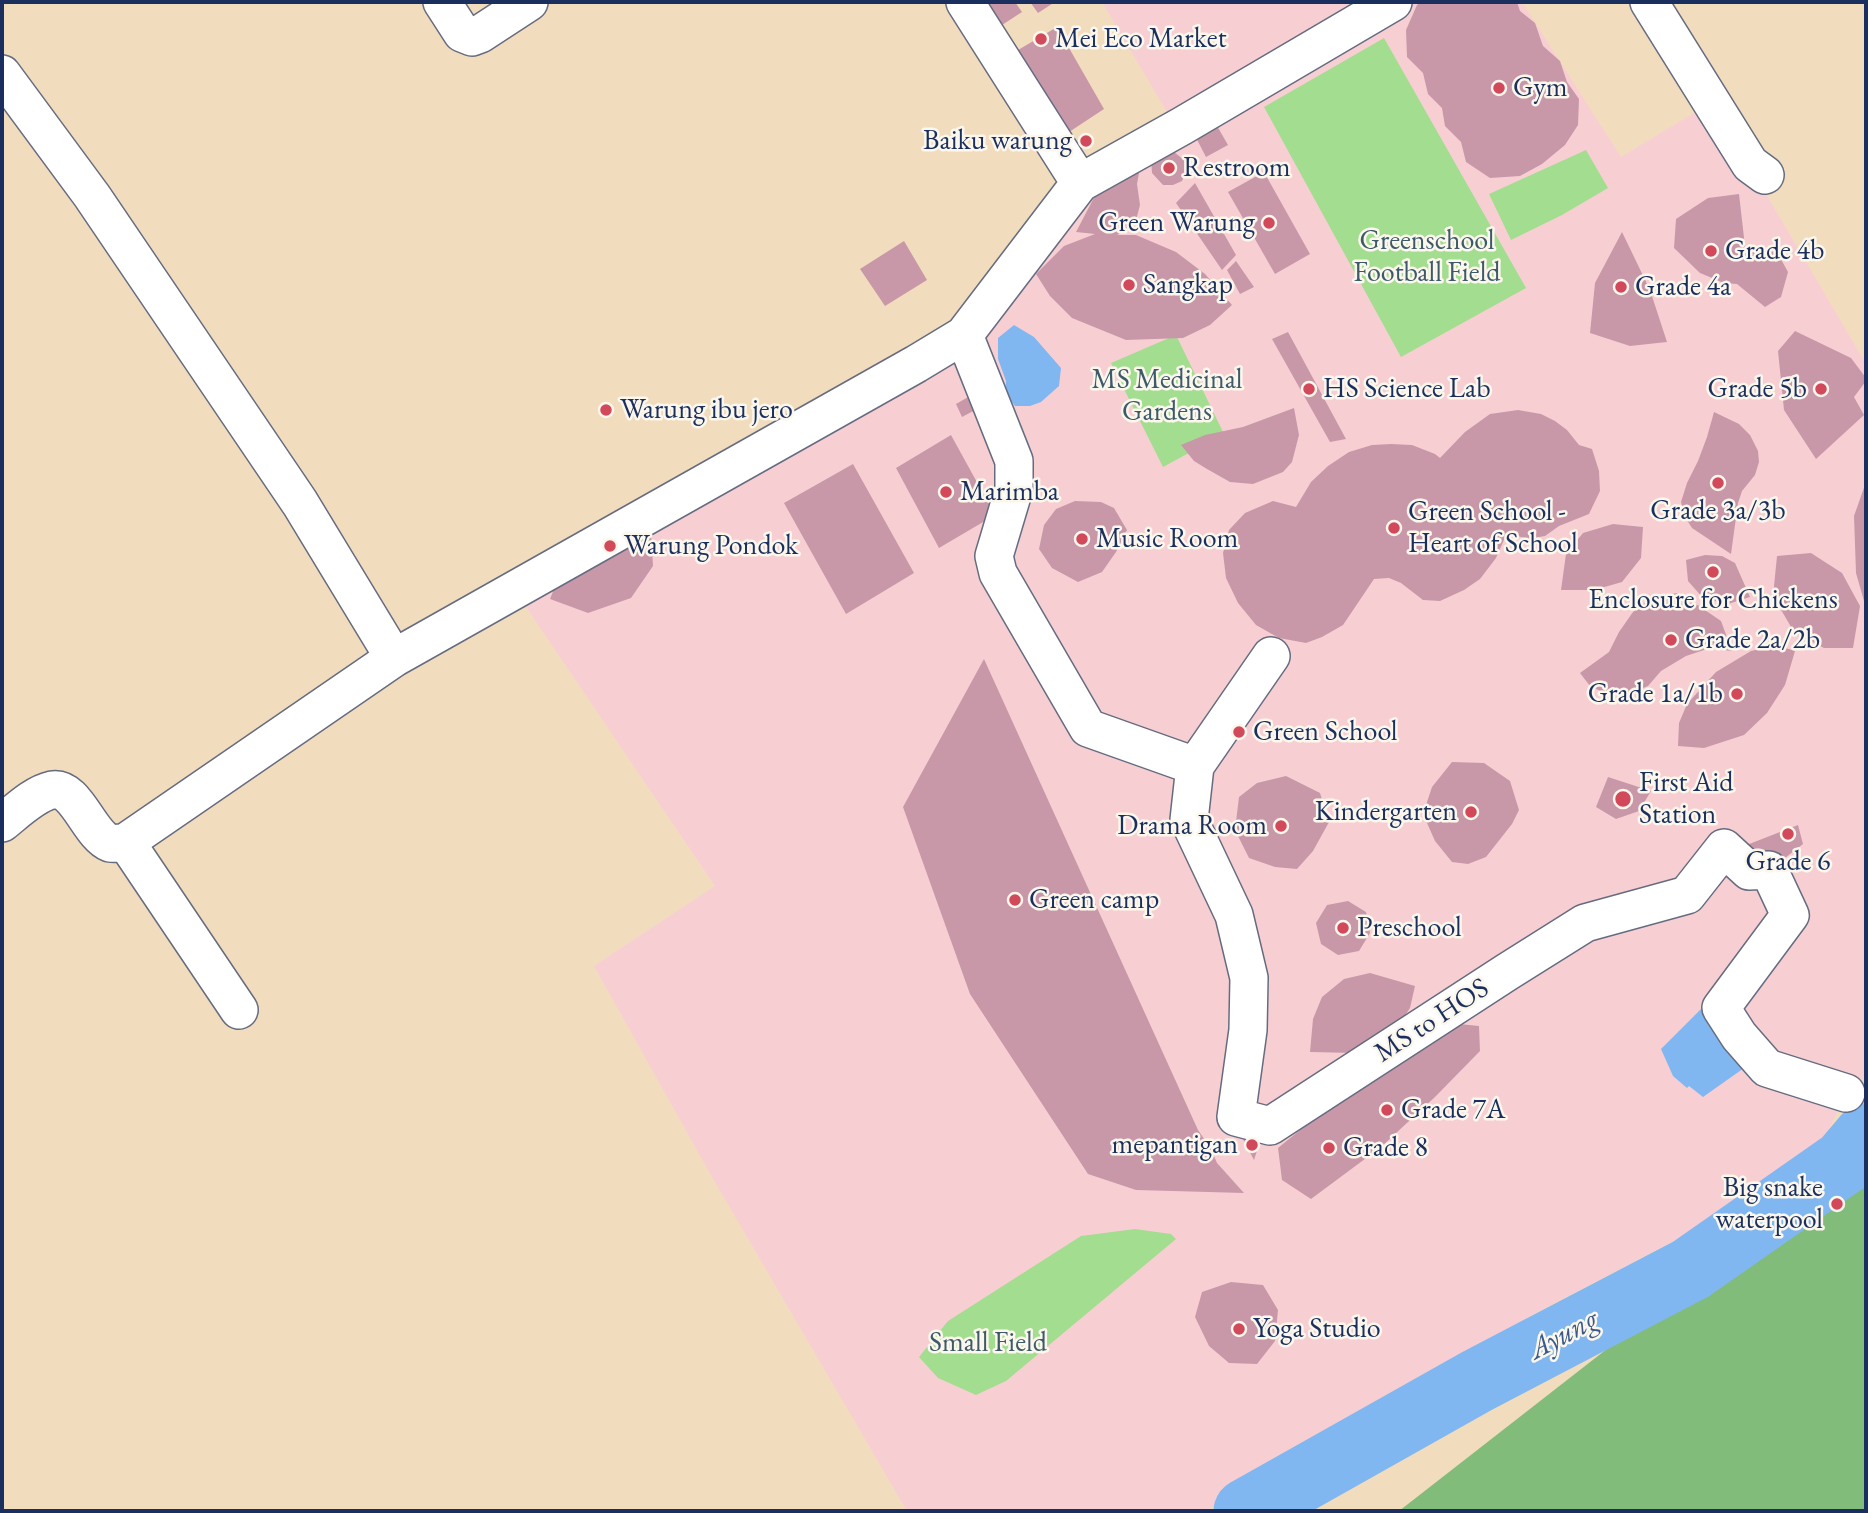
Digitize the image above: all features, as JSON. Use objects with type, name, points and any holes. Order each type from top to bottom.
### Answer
[{"type":"street","points":[[442,2],[462,33],[472,37],[529,2]]},
{"type":"street","points":[[965,2],[1080,183]]},
{"type":"street","points":[[2,823],[41,794],[55,789],[66,793],[102,839],[112,844],[126,842],[394,658],[964,335],[1080,183],[1393,2]]},
{"type":"street","points":[[1649,2],[1750,164],[1765,175]]},
{"type":"street","points":[[2,74],[92,196],[300,503],[394,658]]},
{"type":"street","points":[[964,335],[1014,461],[1014,489],[994,556],[998,573],[1088,728],[1195,766]]},
{"type":"street","name":"MS to HOS","points":[[1270,656],[1195,766],[1189,820],[1234,915],[1249,978],[1248,1030],[1236,1117],[1270,1126],[1586,923],[1687,895],[1724,848],[1749,871],[1769,870],[1790,915],[1721,1008],[1739,1036],[1767,1068],[1846,1093]]},
{"type":"street","points":[[126,842],[239,1010]]},
{"type":"shaded area","name":"Green School","points":[[1102,2],[1522,2],[1621,157],[1712,102],[1866,364],[1866,1077],[1846,1093],[1826,1136],[1714,1220],[1538,1312],[1305,1445],[1207,1511],[907,1511],[712,1177],[594,966],[715,886],[507,579],[953,323],[1070,168],[1167,112]]},
{"type":"green space","name":"Greenschool Football Field","points":[[1384,38],[1526,288],[1401,357],[1264,107]]},
{"type":"green space","points":[[1586,150],[1608,188],[1511,240],[1489,194]]},
{"type":"green space","name":"MS Medicinal Gardens","points":[[1176,335],[1224,434],[1163,467],[1111,363]]},
{"type":"green space","points":[[1866,1147],[1866,1511],[1399,1511]]},
{"type":"green space","name":"Small Field","points":[[1135,1229],[1171,1234],[1176,1239],[1006,1381],[976,1395],[938,1378],[919,1357],[948,1321],[1081,1236]]},
{"type":"water","points":[[1014,325],[1034,337],[1061,368],[1059,386],[1041,402],[1030,406],[1015,406],[1005,393],[1006,381],[998,359],[998,338]]},
{"type":"water","points":[[1708,1002],[1754,1061],[1703,1097],[1673,1076],[1661,1049]]},
{"type":"building","points":[[984,2],[1015,2],[1022,12],[999,27]]},
{"type":"building","points":[[1030,2],[1055,2],[1038,13]]},
{"type":"building","name":"Gym","points":[[1421,2],[1517,2],[1520,11],[1535,23],[1543,46],[1560,61],[1567,82],[1579,99],[1578,125],[1565,145],[1542,164],[1520,176],[1490,178],[1466,162],[1461,142],[1445,126],[1442,108],[1428,94],[1423,73],[1407,57],[1406,30],[1417,5]]},
{"type":"building","points":[[1057,27],[1104,109],[1063,136],[1013,53]]},
{"type":"building","points":[[1213,119],[1228,145],[1206,157],[1192,130]]},
{"type":"building","name":"Restroom","points":[[1169,148],[1189,164],[1182,181],[1163,185],[1152,173],[1151,158]]},
{"type":"building","name":"Sangkap","points":[[1141,162],[1137,184],[1140,205],[1135,224],[1117,235],[1136,235],[1176,252],[1205,274],[1232,305],[1210,325],[1183,338],[1126,340],[1072,318],[1050,296],[1036,274],[1064,246],[1095,234],[1076,232],[1098,190]]},
{"type":"building","name":"Green Warung","points":[[1264,172],[1310,254],[1275,274],[1228,192]]},
{"type":"building","points":[[1195,183],[1236,255],[1222,270],[1176,203]]},
{"type":"building","name":"Grade 4b","points":[[1739,194],[1746,255],[1757,250],[1777,252],[1788,272],[1781,297],[1765,307],[1737,284],[1724,283],[1700,273],[1674,248],[1676,219],[1708,198]]},
{"type":"building","name":"Grade 4a","points":[[1622,232],[1650,290],[1667,342],[1630,346],[1590,333],[1595,283]]},
{"type":"building","points":[[904,241],[927,280],[885,306],[860,269]]},
{"type":"building","points":[[1236,261],[1254,287],[1240,294],[1227,270]]},
{"type":"building","name":"Grade 5b","points":[[1795,331],[1851,358],[1866,378],[1854,397],[1864,415],[1816,459],[1784,410],[1778,351]]},
{"type":"building","name":"HS Science Lab","points":[[1288,332],[1346,439],[1330,442],[1272,339]]},
{"type":"building","points":[[970,396],[977,409],[962,417],[956,404]]},
{"type":"building","points":[[1294,408],[1299,435],[1292,462],[1283,472],[1253,484],[1230,482],[1194,461],[1181,445],[1205,435],[1243,427]]},
{"type":"building","name":"Green School - Heart of School","points":[[1518,410],[1541,414],[1555,421],[1567,430],[1579,445],[1592,449],[1599,471],[1600,491],[1589,514],[1559,526],[1545,536],[1528,539],[1507,533],[1496,558],[1480,579],[1440,601],[1423,600],[1401,583],[1389,578],[1374,579],[1343,625],[1306,643],[1279,638],[1256,625],[1238,603],[1226,578],[1223,553],[1229,530],[1245,513],[1273,501],[1296,507],[1311,482],[1349,452],[1372,445],[1412,445],[1440,458],[1465,432],[1490,414]]},
{"type":"building","name":"Grade 3a/3b","points":[[1714,412],[1739,424],[1750,435],[1758,451],[1759,462],[1755,475],[1742,491],[1738,503],[1731,554],[1692,528],[1685,517],[1681,502]]},
{"type":"building","name":"Marimba","points":[[951,435],[995,515],[939,548],[896,468]]},
{"type":"building","points":[[853,464],[914,573],[846,614],[784,503]]},
{"type":"building","points":[[1866,482],[1864,601],[1856,573],[1854,516]]},
{"type":"building","name":"Music Room","points":[[1075,501],[1101,502],[1114,508],[1127,530],[1102,572],[1078,582],[1052,568],[1039,549],[1044,525],[1056,509]]},
{"type":"building","points":[[1613,524],[1643,527],[1641,558],[1622,582],[1594,590],[1561,590],[1566,554],[1583,533]]},
{"type":"building","points":[[651,533],[653,566],[631,598],[588,613],[550,599],[556,584]]},
{"type":"building","points":[[1811,553],[1842,573],[1860,606],[1853,648],[1824,648],[1794,632],[1773,596],[1777,556]]},
{"type":"building","name":"Enclosure for Chickens","points":[[1705,555],[1722,556],[1735,563],[1750,597],[1728,604],[1703,598],[1688,581],[1686,560]]},
{"type":"building","name":"Grade 2a/2b","points":[[1680,593],[1721,621],[1732,651],[1710,648],[1686,656],[1661,671],[1648,686],[1627,695],[1607,694],[1590,686],[1580,673],[1609,652],[1633,612],[1655,595]]},
{"type":"building","name":"Grade 1a/1b","points":[[1776,645],[1795,651],[1785,685],[1767,713],[1744,735],[1704,748],[1678,746],[1679,723],[1687,704],[1716,672],[1751,651]]},
{"type":"building","name":"Green camp","points":[[984,659],[1198,1130],[1217,1163],[1244,1193],[1136,1190],[1088,1174],[970,994],[903,807]]},
{"type":"building","name":"Kindergarten","points":[[1452,762],[1484,763],[1510,781],[1519,810],[1512,824],[1486,857],[1468,864],[1452,862],[1435,841],[1423,814],[1432,787]]},
{"type":"building","name":"Drama Room","points":[[1286,776],[1320,793],[1329,822],[1313,851],[1297,869],[1275,867],[1249,858],[1235,830],[1239,797],[1257,783]]},
{"type":"building","name":"First Aid Station","points":[[1608,777],[1651,791],[1639,811],[1616,819],[1596,807]]},
{"type":"building","name":"Grade 6","points":[[1798,825],[1803,844],[1781,861],[1751,861],[1744,846]]},
{"type":"building","name":"Preschool","points":[[1348,901],[1366,912],[1370,933],[1359,951],[1338,955],[1321,944],[1316,923],[1327,905]]},
{"type":"building","points":[[1370,973],[1415,986],[1410,1008],[1394,1032],[1355,1053],[1310,1052],[1313,1019],[1322,997],[1344,979]]},
{"type":"building","points":[[1459,1024],[1479,1026],[1480,1051],[1381,1147],[1311,1199],[1282,1180],[1278,1148],[1342,1096]]},
{"type":"building","name":"mepantigan","points":[[1233,1120],[1264,1129],[1254,1160]]},
{"type":"building","name":"Yoga Studio","points":[[1231,1282],[1263,1285],[1278,1310],[1275,1341],[1257,1364],[1229,1363],[1209,1346],[1195,1317],[1202,1292]]},
{"type":"waterway","name":"Ayung","points":[[1246,1511],[1477,1381],[1691,1269],[1844,1162],[1866,1136]]},
{"type":"place","name":"Mei Eco Market","points":[[1041,39]]},
{"type":"place","name":"Gym","points":[[1499,88]]},
{"type":"place","name":"Baiku warung","points":[[1086,141]]},
{"type":"place","name":"Restroom","points":[[1169,168]]},
{"type":"place","name":"Green Warung","points":[[1269,223]]},
{"type":"place","name":"Grade 4b","points":[[1711,251]]},
{"type":"place","name":"Sangkap","points":[[1129,285]]},
{"type":"place","name":"Grade 4a","points":[[1621,287]]},
{"type":"place","name":"HS Science Lab","points":[[1309,389]]},
{"type":"place","name":"Grade 5b","points":[[1821,389]]},
{"type":"place","name":"Warung ibu jero","points":[[606,410]]},
{"type":"place","name":"Grade 3a/3b","points":[[1718,483]]},
{"type":"place","name":"Marimba","points":[[946,492]]},
{"type":"place","name":"Green School - Heart of School","points":[[1394,528]]},
{"type":"place","name":"Music Room","points":[[1082,539]]},
{"type":"place","name":"Warung Pondok","points":[[610,546]]},
{"type":"place","name":"Enclosure for Chickens","points":[[1713,572]]},
{"type":"place","name":"Grade 2a/2b","points":[[1671,640]]},
{"type":"place","name":"Grade 1a/1b","points":[[1737,694]]},
{"type":"place","name":"Green School","points":[[1239,732]]},
{"type":"place","name":"First Aid Station","points":[[1623,799]]},
{"type":"place","name":"Kindergarten","points":[[1471,812]]},
{"type":"place","name":"Drama Room","points":[[1281,826]]},
{"type":"place","name":"Grade 6","points":[[1788,834]]},
{"type":"place","name":"Green camp","points":[[1015,900]]},
{"type":"place","name":"Preschool","points":[[1343,928]]},
{"type":"place","name":"Grade 7A","points":[[1387,1110]]},
{"type":"place","name":"mepantigan","points":[[1252,1145]]},
{"type":"place","name":"Grade 8","points":[[1329,1148]]},
{"type":"place","name":"Big snake waterpool","points":[[1837,1204]]},
{"type":"place","name":"Yoga Studio","points":[[1239,1329]]}]
